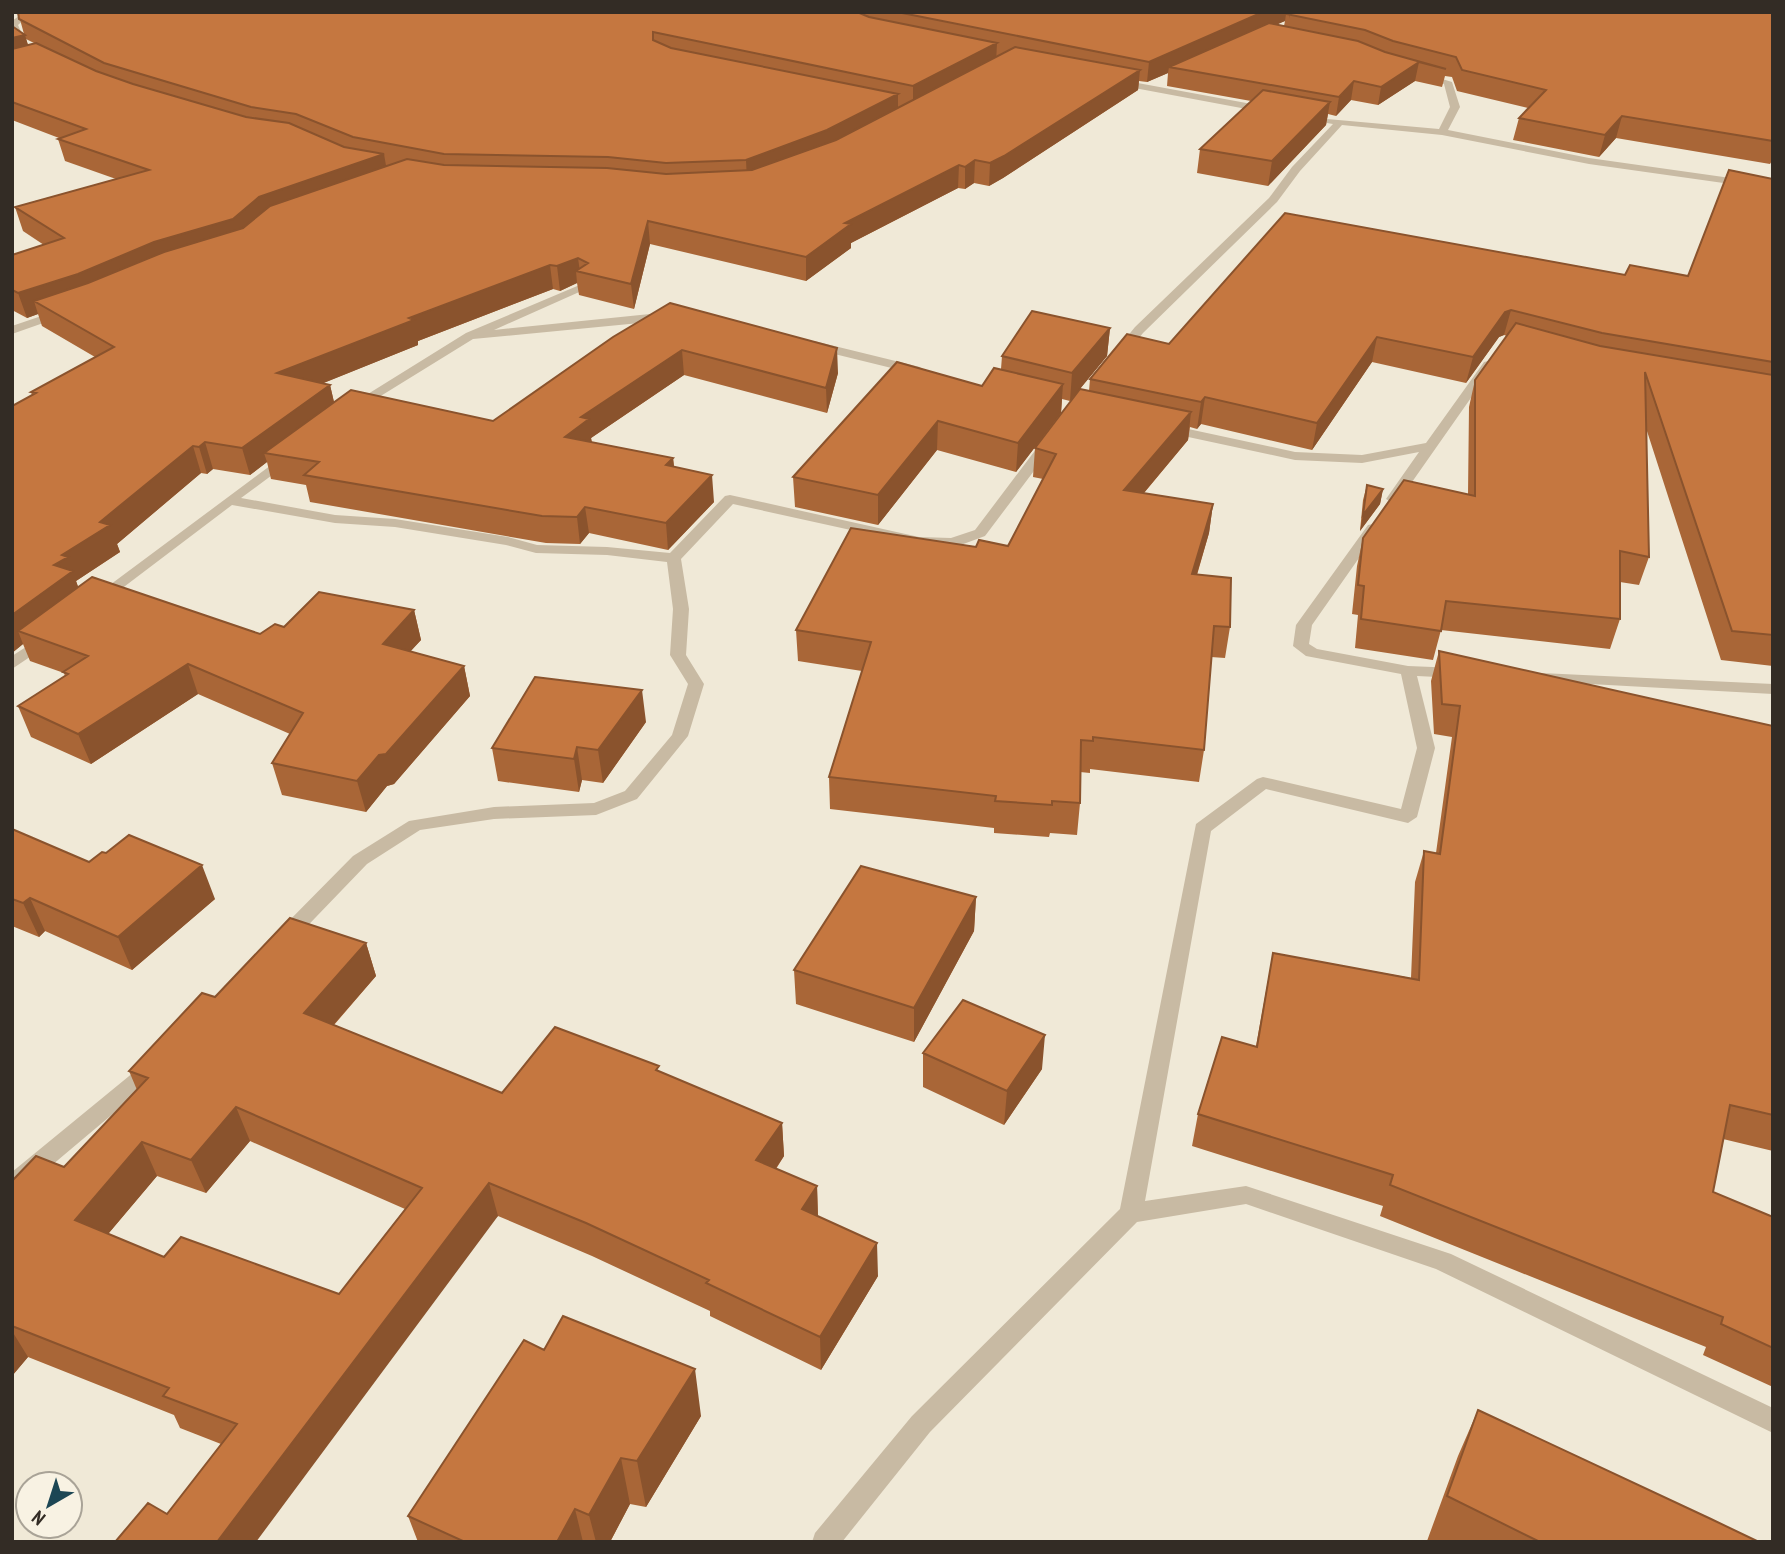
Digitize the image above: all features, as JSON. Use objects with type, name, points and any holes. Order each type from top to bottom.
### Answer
[{"type":"street","points":[[36,52],[19,41],[14,24],[18,16],[40,16]]},
{"type":"street","points":[[1410,73],[1448,82],[1455,107],[1442,132]]},
{"type":"street","points":[[1102,80],[1285,113]]},
{"type":"street","points":[[1149,88],[1162,82]]},
{"type":"street","points":[[1312,118],[1442,132],[1589,161],[1773,187]]},
{"type":"street","points":[[1115,360],[1139,330],[1272,200],[1296,169],[1340,122]]},
{"type":"street","points":[[344,414],[470,336],[582,287]]},
{"type":"street","points":[[12,330],[78,308]]},
{"type":"street","points":[[470,336],[650,318],[674,321]]},
{"type":"street","points":[[799,342],[928,373]]},
{"type":"street","points":[[1474,674],[1408,671],[1312,653],[1301,646],[1304,625],[1497,352]]},
{"type":"street","points":[[1152,426],[1295,456],[1362,459],[1430,446]]},
{"type":"street","points":[[674,558],[730,499],[919,541],[966,542],[980,533],[1059,430]]},
{"type":"street","points":[[92,604],[302,446]]},
{"type":"street","points":[[232,501],[335,519],[395,523],[536,548],[607,551],[674,558]]},
{"type":"street","points":[[273,949],[360,860],[415,825],[494,813],[596,809],[631,796],[680,736],[696,684],[678,655],[681,609],[674,558]]},
{"type":"street","points":[[12,664],[59,629]]},
{"type":"street","points":[[825,1542],[921,1424],[1131,1213],[1202,828],[1264,783],[1408,817],[1426,748],[1408,671]]},
{"type":"street","points":[[1529,677],[1773,689]]},
{"type":"street","points":[[12,1185],[167,1057]]},
{"type":"street","points":[[1131,1213],[1246,1195],[1443,1261],[1773,1420]]},
{"type":"building","points":[[18,12],[857,12],[869,17],[997,43],[913,86],[653,32],[653,40],[671,48],[898,94],[827,130],[746,160],[666,163],[608,157],[444,154],[353,137],[296,114],[251,107],[104,63],[19,19]]},
{"type":"building","points":[[897,12],[1263,12],[1149,62]]},
{"type":"building","points":[[1773,12],[1773,141],[1622,116],[1605,135],[1519,118],[1546,90],[1462,70],[1456,57],[1393,41],[1365,30],[1286,14]]},
{"type":"building","points":[[1269,23],[1358,41],[1385,52],[1446,69],[1419,62],[1381,87],[1354,81],[1339,97],[1169,67]]},
{"type":"building","points":[[12,26],[25,35],[12,38]]},
{"type":"building","points":[[36,43],[96,71],[133,84],[246,117],[289,123],[344,147],[384,154],[259,197],[233,219],[154,242],[78,274],[18,293],[12,290],[12,255],[64,238],[15,207],[149,170],[58,139],[86,129],[12,102],[12,49]]},
{"type":"building","points":[[1015,47],[1140,70],[1004,156],[990,163],[975,160],[965,167],[959,165],[845,223],[851,224],[806,257],[648,221],[631,284],[576,271],[588,263],[578,258],[557,266],[550,265],[409,318],[414,320],[277,373],[330,385],[242,448],[205,442],[199,447],[193,446],[100,522],[110,525],[62,555],[68,557],[54,565],[73,571],[12,615],[12,406],[36,393],[31,392],[114,347],[34,301],[88,283],[164,252],[243,228],[270,206],[407,159],[444,165],[607,168],[666,174],[752,170],[836,140]]},
{"type":"building","points":[[1263,90],[1330,102],[1272,161],[1200,149]]},
{"type":"building","points":[[1729,170],[1773,179],[1773,362],[1602,333],[1511,310],[1505,312],[1473,357],[1377,337],[1317,423],[1205,397],[1201,402],[1090,379],[1127,334],[1169,344],[1285,213],[1625,275],[1630,265],[1688,276]]},
{"type":"building","points":[[670,303],[837,348],[826,388],[682,350],[581,417],[589,419],[565,437],[673,458],[666,465],[712,475],[666,523],[585,507],[577,517],[542,516],[304,475],[319,462],[264,453],[351,390],[493,421],[613,337]]},
{"type":"building","points":[[1032,311],[1110,328],[1072,373],[1002,356]]},
{"type":"building","points":[[1516,323],[1600,346],[1773,375],[1773,635],[1732,631],[1645,372],[1649,557],[1620,551],[1620,619],[1446,601],[1441,631],[1361,619],[1364,586],[1358,585],[1363,538],[1404,480],[1475,496],[1475,380]]},
{"type":"building","points":[[897,362],[982,386],[994,368],[1063,384],[1018,443],[938,421],[878,495],[793,477]]},
{"type":"building","points":[[1080,389],[1191,412],[1124,490],[1213,504],[1192,574],[1231,578],[1230,627],[1214,626],[1204,750],[1093,737],[1093,741],[1081,740],[1080,803],[1052,801],[1052,805],[995,801],[996,796],[829,777],[871,642],[796,630],[851,528],[976,547],[979,540],[1008,546],[1056,454],[1035,448]]},
{"type":"building","points":[[1367,485],[1383,489],[1363,515]]},
{"type":"building","points":[[92,577],[260,634],[275,624],[284,627],[319,592],[414,610],[383,644],[464,666],[386,754],[379,755],[357,781],[272,763],[303,713],[188,664],[78,734],[18,706],[68,674],[63,672],[88,656],[18,631]]},
{"type":"building","points":[[1439,651],[1773,726],[1773,1115],[1730,1105],[1713,1192],[1773,1217],[1773,1348],[1721,1324],[1723,1317],[1390,1185],[1393,1175],[1198,1114],[1222,1037],[1257,1047],[1273,953],[1419,980],[1424,851],[1440,854],[1460,706],[1442,704]]},
{"type":"building","points":[[535,677],[642,690],[598,750],[577,747],[574,759],[492,748]]},
{"type":"building","points":[[12,829],[89,862],[129,835],[202,865],[118,937],[30,898],[23,903],[12,899]]},
{"type":"building","points":[[861,866],[976,897],[914,1008],[794,970]]},
{"type":"building","points":[[290,918],[366,943],[304,1013],[502,1093],[555,1027],[659,1066],[656,1070],[782,1123],[756,1160],[817,1186],[802,1209],[877,1243],[820,1337],[706,1283],[709,1280],[586,1223],[489,1183],[217,1542],[115,1542],[148,1503],[167,1514],[237,1424],[163,1396],[169,1388],[12,1326],[12,1181],[36,1156],[64,1167],[148,1078],[129,1071],[202,993],[215,997]],"holes":[[[236,1107],[422,1188],[339,1294],[181,1237],[164,1257],[75,1220],[142,1142],[191,1160]]]},
{"type":"building","points":[[963,1000],[1045,1035],[1007,1091],[923,1053]]},
{"type":"building","points":[[563,1316],[695,1369],[637,1461],[621,1458],[589,1515],[575,1509],[557,1542],[465,1542],[408,1516],[524,1340],[544,1350]]},
{"type":"building","points":[[1478,1410],[1759,1542],[1540,1542],[1447,1496]]}]
